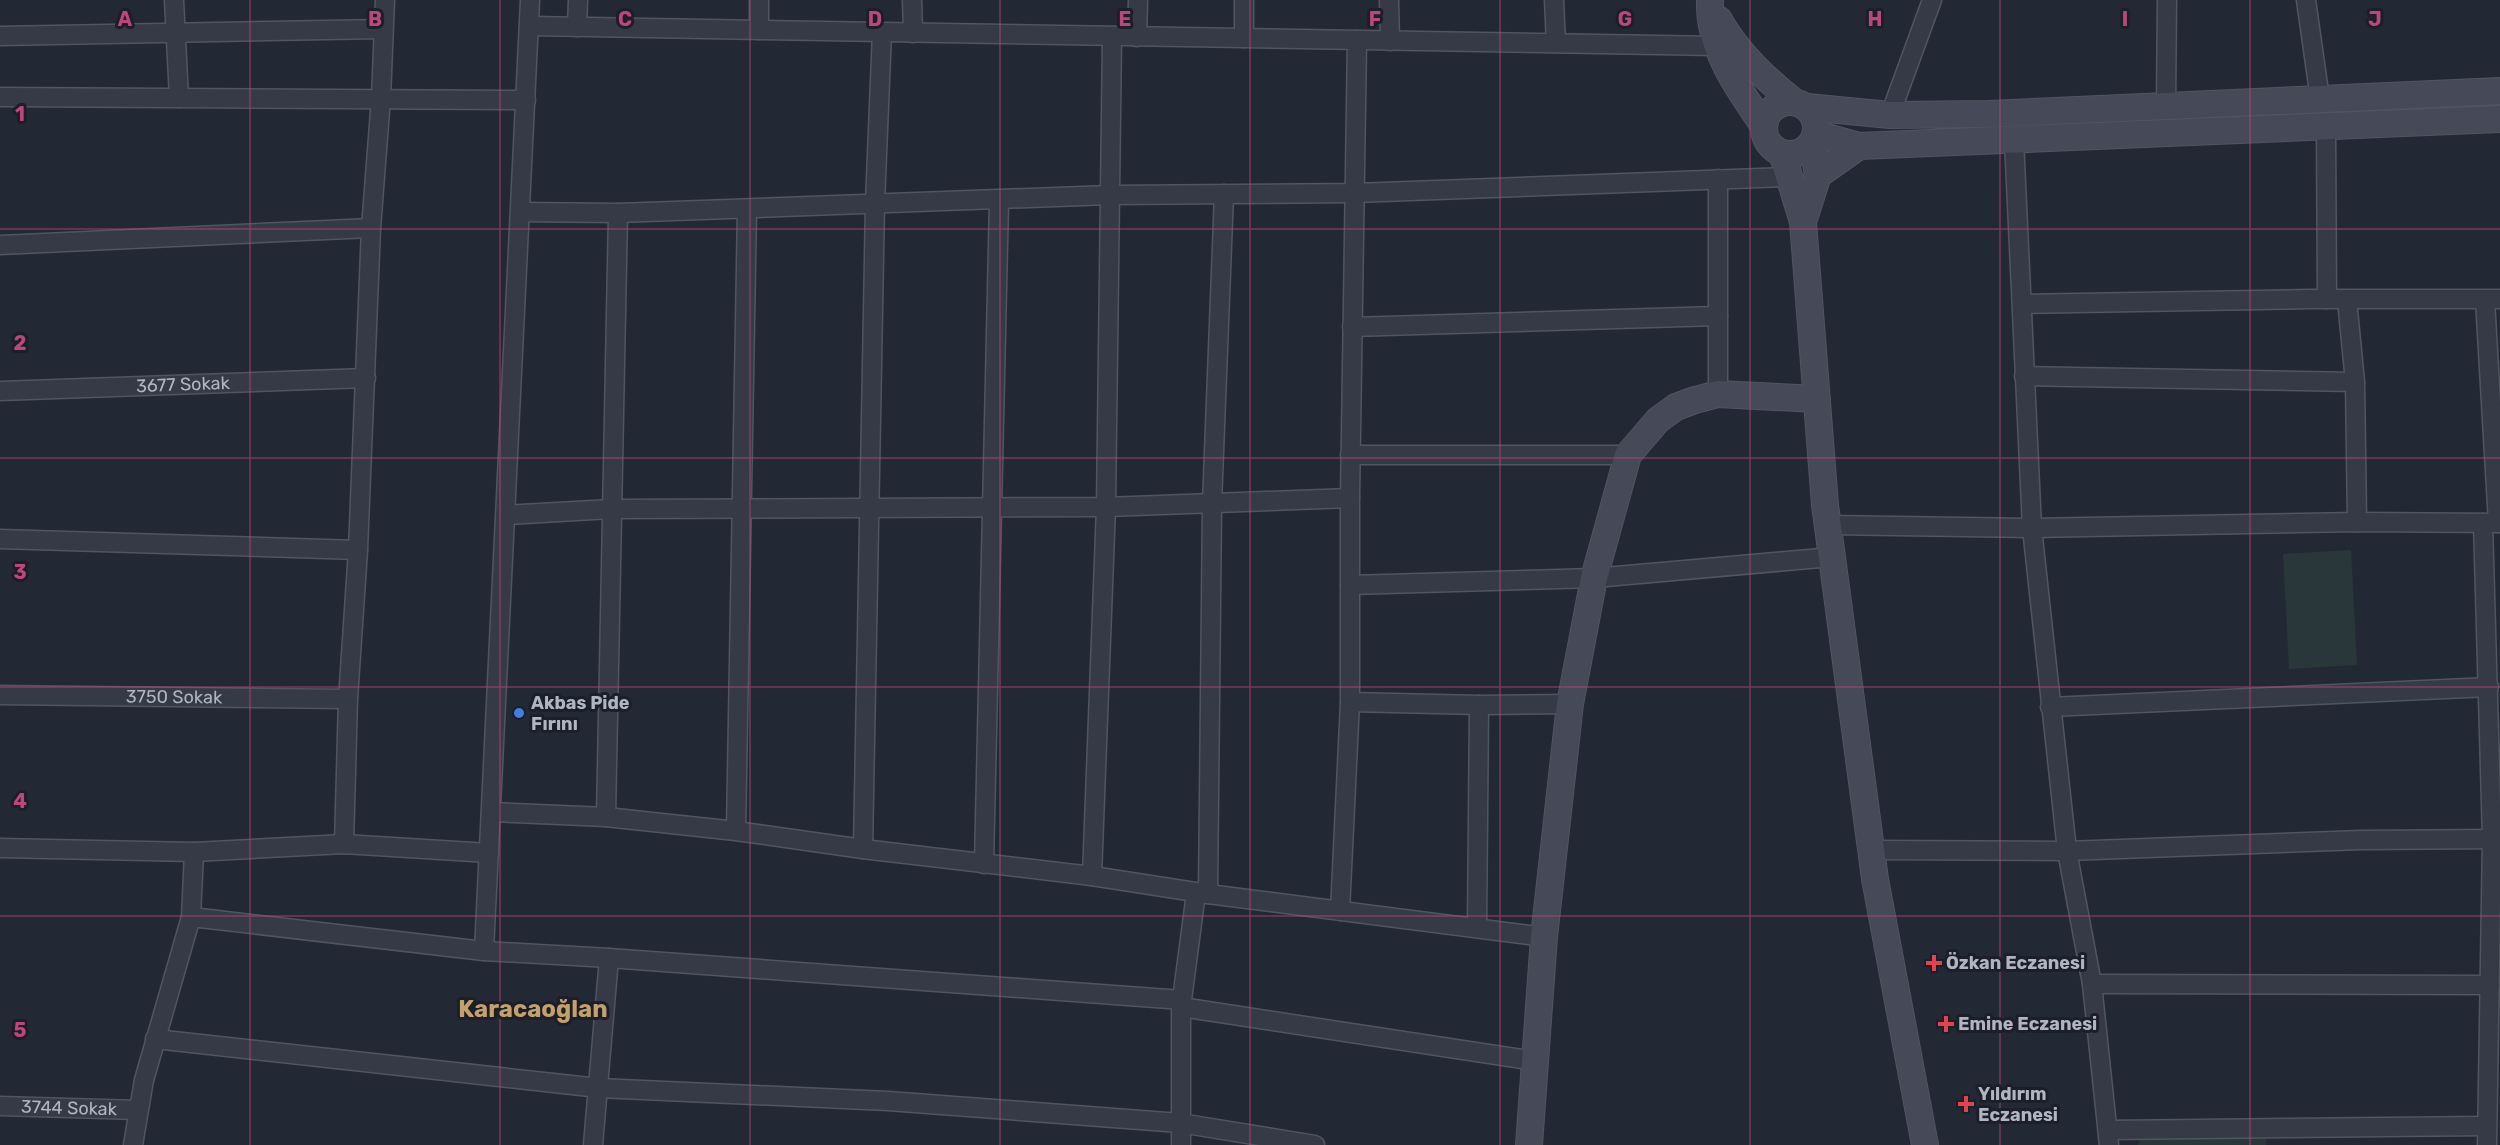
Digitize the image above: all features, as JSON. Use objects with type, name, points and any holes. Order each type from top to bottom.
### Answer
[{"type":"main road","points":[[1710,2],[1738,89],[1764,126],[1768,143],[1786,165],[1803,222],[1832,557],[1871,850],[1925,1145]]},
{"type":"main road","points":[[1723,41],[1762,76],[1800,104],[1816,123],[1814,138],[1818,175],[1803,222]]},
{"type":"main road","points":[[1764,126],[1771,109],[1784,102],[1890,115],[1989,114],[2500,91]]},
{"type":"main road","points":[[1814,138],[1858,146],[2500,119]]},
{"type":"main road","points":[[1786,165],[1814,138]]},
{"type":"main road","points":[[1818,175],[1858,146]]},
{"type":"main road","points":[[1529,1145],[1545,937],[1570,704],[1594,578],[1628,455],[1658,420],[1676,407],[1718,394],[1817,399]]},
{"type":"street","points":[[174,0],[179,98]]},
{"type":"street","points":[[344,844],[348,699],[358,550],[371,228],[381,98],[385,0]]},
{"type":"street","points":[[484,951],[530,0]]},
{"type":"street","points":[[577,27],[578,0]]},
{"type":"street","points":[[759,0],[759,30]]},
{"type":"street","points":[[912,0],[913,33]]},
{"type":"street","points":[[1137,36],[1138,0]]},
{"type":"street","points":[[1244,0],[1244,38]]},
{"type":"street","points":[[1389,0],[1390,41]]},
{"type":"street","points":[[1554,0],[1556,43]]},
{"type":"street","points":[[1890,115],[1932,0]]},
{"type":"street","points":[[2166,106],[2167,0]]},
{"type":"street","points":[[2306,0],[2320,99]]},
{"type":"street","points":[[530,27],[1556,43],[1723,41]]},
{"type":"street","points":[[0,36],[383,29]]},
{"type":"street","points":[[863,849],[875,203],[882,32]]},
{"type":"street","points":[[1092,876],[1106,507],[1112,36]]},
{"type":"street","points":[[1340,911],[1350,702],[1350,455],[1357,40]]},
{"type":"street","points":[[0,97],[526,100]]},
{"type":"street","points":[[2326,126],[2327,299]]},
{"type":"street","points":[[2014,140],[2032,528],[2067,851],[2092,984],[2109,1137],[2486,1126]]},
{"type":"street","points":[[521,212],[618,213],[875,203],[999,201],[1110,195],[1355,193],[1718,179],[1786,165]]},
{"type":"street","points":[[1718,179],[1718,394]]},
{"type":"street","points":[[1181,1145],[1181,1004],[1202,894],[1212,504],[1224,194]]},
{"type":"street","points":[[984,864],[999,201]]},
{"type":"street","points":[[736,831],[747,209]]},
{"type":"street","points":[[606,817],[618,213]]},
{"type":"street","points":[[0,245],[371,228]]},
{"type":"street","points":[[2022,304],[2492,299],[2494,523],[2489,687],[2496,839],[2487,1145]]},
{"type":"street","points":[[2347,300],[2355,382],[2357,522]]},
{"type":"street","points":[[1352,327],[1718,316]]},
{"type":"street","points":[[2024,376],[2355,382]]},
{"type":"street","name":"3677 Sokak","points":[[0,391],[366,378]]},
{"type":"street","points":[[1350,455],[1628,455]]},
{"type":"street","points":[[506,515],[611,509],[1106,507],[1350,498]]},
{"type":"street","points":[[1828,525],[2032,528],[2357,522],[2494,523]]},
{"type":"street","points":[[0,539],[358,550]]},
{"type":"street","points":[[1350,585],[1594,578],[1832,557]]},
{"type":"street","points":[[2050,707],[2489,687]]},
{"type":"street","name":"3750 Sokak","points":[[0,695],[348,699]]},
{"type":"street","points":[[1350,702],[1479,705],[1570,704]]},
{"type":"street","points":[[1477,928],[1479,705]]},
{"type":"street","points":[[491,812],[606,817],[736,831],[863,849],[1092,876],[1202,894],[1545,937]]},
{"type":"street","points":[[1871,850],[2067,851],[2361,840],[2496,839]]},
{"type":"street","points":[[0,848],[194,852],[344,844],[489,853]]},
{"type":"street","points":[[133,1145],[138,1110],[155,1039],[191,917],[194,852]]},
{"type":"street","points":[[191,917],[484,951],[609,958],[1181,1004],[1535,1061]]},
{"type":"street","points":[[593,1145],[609,958]]},
{"type":"street","points":[[2092,984],[2490,984]]},
{"type":"street","points":[[155,1039],[599,1088],[888,1101],[1180,1123],[1315,1145]]},
{"type":"street","name":"3744 Sokak","points":[[0,1106],[138,1110]]},
{"type":"shaded area","points":[[2351,550],[2357,665],[2289,669],[2283,554]]},
{"type":"shaded area","points":[[2142,1134],[2266,1134],[2266,1145],[2138,1145]]},
{"type":"place","name":"Akbas Pide Fırını","points":[[519,713]]},
{"type":"place","name":"Özkan Eczanesi","points":[[1934,963]]},
{"type":"place","name":"Emine Eczanesi","points":[[1946,1024]]},
{"type":"place","name":"Yıldırım Eczanesi","points":[[1966,1104]]},
{"type":"district","name":"Karacaoğlan","points":[[533,1009]]}]
